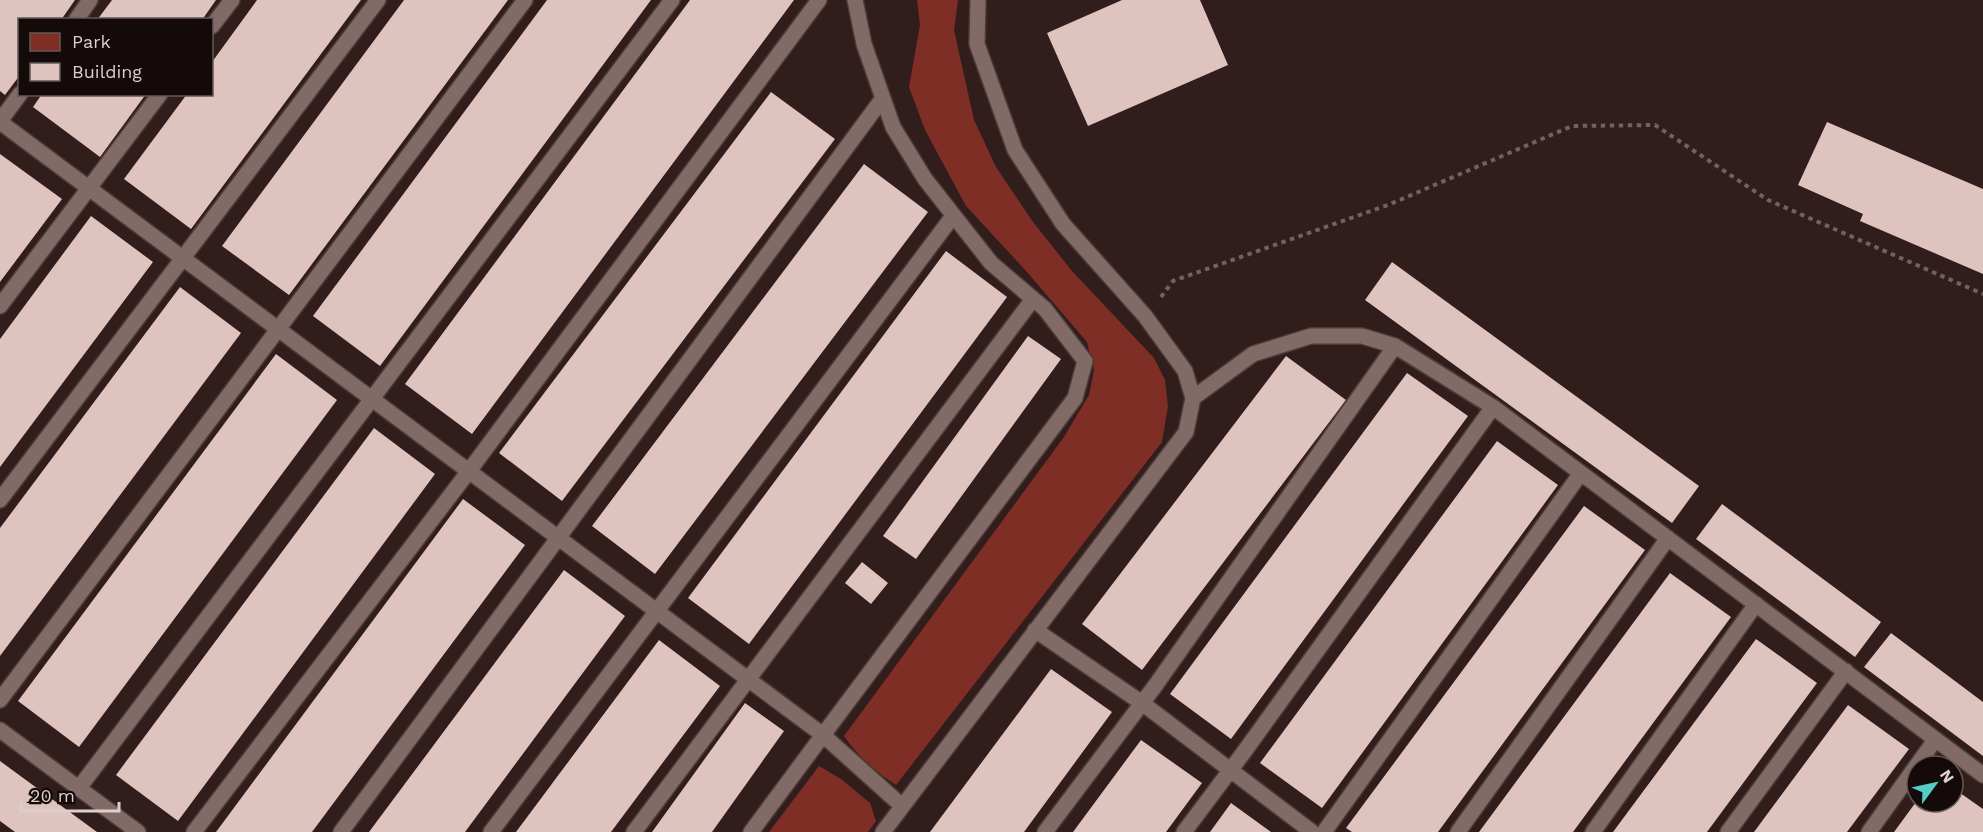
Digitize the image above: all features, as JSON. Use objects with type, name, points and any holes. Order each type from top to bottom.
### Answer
[{"type":"lane","points":[[77,18],[90,0]]},
{"type":"lane","points":[[213,25],[232,0]]},
{"type":"lane","points":[[0,500],[378,0]]},
{"type":"lane","points":[[0,700],[525,0]]},
{"type":"lane","points":[[79,788],[672,0]]},
{"type":"lane","points":[[194,832],[469,471],[819,0]]},
{"type":"lane","points":[[751,832],[1076,398],[1085,362],[1045,309],[991,263],[925,179],[893,127],[864,44],[855,0]]},
{"type":"lane","points":[[883,832],[1186,432],[1194,398],[1185,371],[1145,316],[1063,224],[1015,150],[977,44],[978,0]]},
{"type":"lane","points":[[19,96],[0,121],[823,735],[902,806]]},
{"type":"lane","points":[[0,306],[158,96]]},
{"type":"lane","points":[[341,832],[883,98]]},
{"type":"lane","points":[[491,832],[953,216]]},
{"type":"lane","points":[[634,832],[1033,299]]},
{"type":"lane","points":[[1194,398],[1253,354],[1311,336],[1362,336],[1395,346],[1493,407],[1983,775]]},
{"type":"lane","points":[[1045,832],[1142,703],[1395,346]]},
{"type":"lane","points":[[1184,832],[1493,407]]},
{"type":"lane","points":[[1324,832],[1581,473]]},
{"type":"lane","points":[[1458,832],[1668,537]]},
{"type":"lane","points":[[1593,832],[1756,604]]},
{"type":"lane","points":[[1035,630],[1142,703],[1312,832]]},
{"type":"lane","points":[[1728,832],[1846,671]]},
{"type":"lane","points":[[0,730],[138,832]]},
{"type":"lane","points":[[1869,832],[1935,740]]},
{"type":"path","points":[[1145,316],[1173,281],[1388,205],[1572,126],[1655,125],[1768,200],[1983,294]]},
{"type":"green space","points":[[917,0],[958,0],[954,30],[974,120],[996,167],[1033,222],[1072,271],[1154,358],[1165,380],[1168,406],[1162,442],[896,785],[867,763],[844,736],[1064,437],[1089,395],[1094,370],[1087,342],[966,206],[925,130],[909,87],[920,25]]},
{"type":"green space","points":[[819,766],[841,779],[870,803],[876,821],[868,832],[769,832]]},
{"type":"building","points":[[0,0],[75,0],[62,18],[18,18],[18,78],[5,95],[0,91]]},
{"type":"building","points":[[112,0],[216,0],[203,18],[98,18]]},
{"type":"building","points":[[257,0],[361,0],[191,229],[124,179],[186,96],[213,96],[213,61]]},
{"type":"building","points":[[404,0],[508,0],[289,295],[222,246]]},
{"type":"building","points":[[547,0],[651,0],[380,366],[313,316]]},
{"type":"building","points":[[690,0],[794,0],[472,434],[405,384]]},
{"type":"building","points":[[1122,0],[1200,0],[1228,65],[1088,126],[1047,33]]},
{"type":"building","points":[[771,92],[835,139],[562,501],[499,453]]},
{"type":"building","points":[[41,96],[145,96],[100,157],[33,107]]},
{"type":"building","points":[[1827,122],[1983,189],[1983,274],[1860,221],[1863,214],[1798,185]]},
{"type":"building","points":[[0,154],[62,199],[0,282]]},
{"type":"building","points":[[864,164],[928,212],[655,574],[592,526]]},
{"type":"building","points":[[91,216],[153,262],[0,467],[0,339]]},
{"type":"building","points":[[946,251],[1007,297],[749,644],[688,598]]},
{"type":"building","points":[[1392,262],[1699,486],[1672,523],[1365,300]]},
{"type":"building","points":[[180,287],[241,333],[0,656],[0,528]]},
{"type":"building","points":[[1028,336],[1061,359],[916,559],[883,536]]},
{"type":"building","points":[[276,354],[337,400],[79,747],[18,701]]},
{"type":"building","points":[[1286,356],[1346,400],[1142,670],[1082,624]]},
{"type":"building","points":[[1407,373],[1468,416],[1231,739],[1170,694]]},
{"type":"building","points":[[374,428],[435,474],[178,821],[116,775]]},
{"type":"building","points":[[1497,441],[1558,485],[1322,808],[1260,763]]},
{"type":"building","points":[[463,499],[525,545],[312,832],[216,832]]},
{"type":"building","points":[[1722,504],[1881,622],[1855,657],[1696,539]]},
{"type":"building","points":[[1584,506],[1645,550],[1438,832],[1352,832],[1346,828]]},
{"type":"building","points":[[862,562],[888,583],[871,604],[845,583]]},
{"type":"building","points":[[564,570],[625,616],[465,832],[369,832]]},
{"type":"building","points":[[1670,573],[1731,617],[1573,832],[1479,832]]},
{"type":"building","points":[[1891,633],[1983,702],[1983,756],[1864,667]]},
{"type":"building","points":[[1756,639],[1817,683],[1707,832],[1613,832]]},
{"type":"building","points":[[659,640],[720,686],[611,832],[516,832]]},
{"type":"building","points":[[1051,669],[1112,712],[1024,832],[930,832]]},
{"type":"building","points":[[745,703],[784,731],[712,832],[652,832]]},
{"type":"building","points":[[1848,705],[1909,749],[1847,832],[1754,832]]},
{"type":"building","points":[[1141,740],[1202,783],[1166,832],[1073,832]]},
{"type":"building","points":[[0,761],[97,832],[15,832],[0,821]]},
{"type":"building","points":[[1965,796],[1983,809],[1983,832],[1894,832],[1907,814],[1965,814]]},
{"type":"building","points":[[1231,803],[1271,832],[1210,832]]}]
